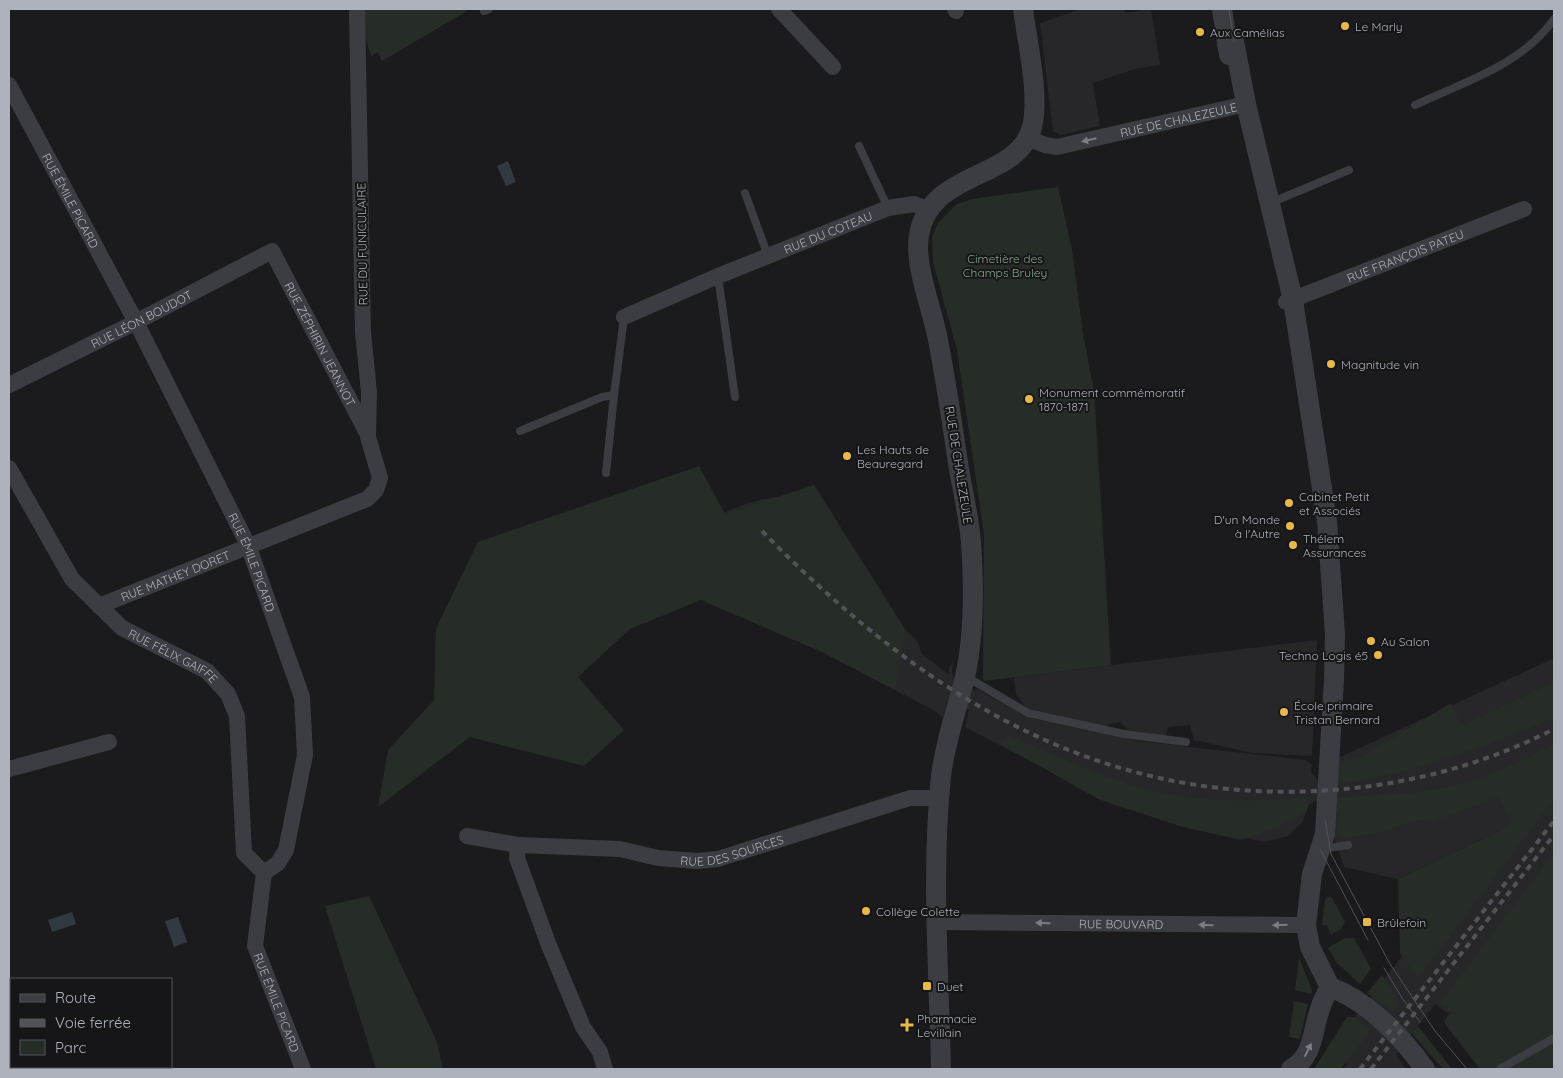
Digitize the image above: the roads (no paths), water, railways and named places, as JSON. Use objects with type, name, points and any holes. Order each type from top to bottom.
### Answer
[{"type":"street","name":"RUE DU FUNICULAIRE","points":[[357,9],[363,332],[369,392],[368,436],[380,478]]},
{"type":"street","points":[[779,9],[833,67]]},
{"type":"street","points":[[1022,9],[1034,100],[1034,116],[1028,138]]},
{"type":"street","points":[[1222,9],[1231,42],[1242,105],[1290,301],[1321,516],[1327,590],[1327,680],[1318,820],[1320,849]]},
{"type":"street","name":"RUE ÉMILE PICARD","points":[[9,85],[136,322],[248,545],[302,697],[305,755],[286,850],[278,863],[264,873],[255,946],[303,1069]]},
{"type":"street","points":[[1242,105],[1270,203],[1290,301],[1314,428],[1333,573],[1335,643],[1325,834],[1312,874],[1306,924],[1310,947],[1330,987],[1341,991],[1376,1015],[1425,1069]]},
{"type":"street","name":"RUE DE CHALEZEULE","points":[[941,1069],[937,922],[939,798],[943,764],[965,676],[970,640],[971,542],[940,354],[919,251],[919,235],[930,210],[954,186],[1017,153],[1028,138],[1045,145],[1057,147],[1242,105]]},
{"type":"street","name":"RUE DU COTEAU","points":[[624,317],[718,276],[888,208],[914,204],[930,210]]},
{"type":"street","name":"RUE FRANÇOIS PATEU","points":[[1290,301],[1524,209]]},
{"type":"street","name":"RUE ZÉPHIRIN JEANNOT","points":[[272,251],[368,436]]},
{"type":"street","name":"RUE LÉON BOUDOT","points":[[9,385],[136,322],[272,251]]},
{"type":"street","name":"RUE FÉLIX GAIFFE","points":[[9,468],[72,579],[122,628],[207,671],[228,694],[237,716],[244,853],[264,873]]},
{"type":"street","name":"RUE MATHEY DORET","points":[[99,606],[367,499],[376,490],[380,478]]},
{"type":"street","points":[[9,769],[109,742]]},
{"type":"street","name":"RUE DES SOURCES","points":[[467,836],[518,845],[620,849],[658,858],[697,861],[718,859],[910,798],[939,798]]},
{"type":"street","points":[[518,845],[517,858],[548,943],[583,1027],[600,1052],[605,1069]]},
{"type":"street","name":"RUE BOUVARD","points":[[937,922],[1306,924]]},
{"type":"street","points":[[1291,1069],[1305,1057],[1312,1044],[1320,1010],[1330,987]]},
{"type":"lane","points":[[1415,105],[1514,58],[1535,42],[1554,18]]},
{"type":"lane","name":"RUE DU COTEAU","points":[[859,146],[888,208]]},
{"type":"lane","points":[[1270,203],[1349,170]]},
{"type":"lane","name":"RUE DU COTEAU","points":[[745,193],[768,256]]},
{"type":"lane","points":[[718,276],[735,397]]},
{"type":"lane","name":"RUE DU COTEAU","points":[[606,473],[624,317]]},
{"type":"lane","points":[[520,431],[602,397],[614,395]]},
{"type":"lane","points":[[965,676],[1028,713],[1124,734],[1186,742]]},
{"type":"lane","points":[[1320,849],[1348,845]]},
{"type":"lane","points":[[1500,1069],[1554,1038]]},
{"type":"tram line","points":[[1229,9],[1234,41]]},
{"type":"tram line","points":[[1325,820],[1331,854],[1390,964],[1435,1031],[1467,1069]]},
{"type":"tram line","points":[[1320,849],[1368,940]]},
{"type":"tram line","points":[[1384,968],[1402,998],[1420,1022]]},
{"type":"railway","points":[[762,531],[820,587],[881,639],[944,685],[1011,724],[1081,755],[1155,777],[1233,789],[1316,791],[1347,789],[1408,780],[1438,773],[1497,754],[1554,729]]},
{"type":"railway","points":[[1360,1069],[1554,821]]},
{"type":"railway","points":[[1371,1069],[1554,835]]},
{"type":"place","name":"Le Marly","points":[[1345,26]]},
{"type":"place","name":"Aux Camélias","points":[[1200,32]]},
{"type":"place","name":"Magnitude vin","points":[[1331,364]]},
{"type":"place","name":"Monument commémoratif 1870-1871","points":[[1029,399]]},
{"type":"place","name":"Les Hauts de Beauregard","points":[[847,456]]},
{"type":"place","name":"Cabinet Petit et Associés","points":[[1289,503]]},
{"type":"place","name":"D'un Monde à l'Autre","points":[[1290,526]]},
{"type":"place","name":"Thélem Assurances","points":[[1293,545]]},
{"type":"place","name":"Au Salon","points":[[1371,641]]},
{"type":"place","name":"Techno Logis é5","points":[[1378,655]]},
{"type":"place","name":"École primaire Tristan Bernard","points":[[1284,712]]},
{"type":"place","name":"Collège Colette","points":[[866,911]]},
{"type":"place","name":"Brûlefoin","points":[[1367,922]]},
{"type":"place","name":"Duet","points":[[927,986]]},
{"type":"place","name":"Pharmacie Levillain","points":[[907,1025]]},
{"type":"park label","name":"Cimetière des Champs Bruley","points":[[1005,265]]}]
